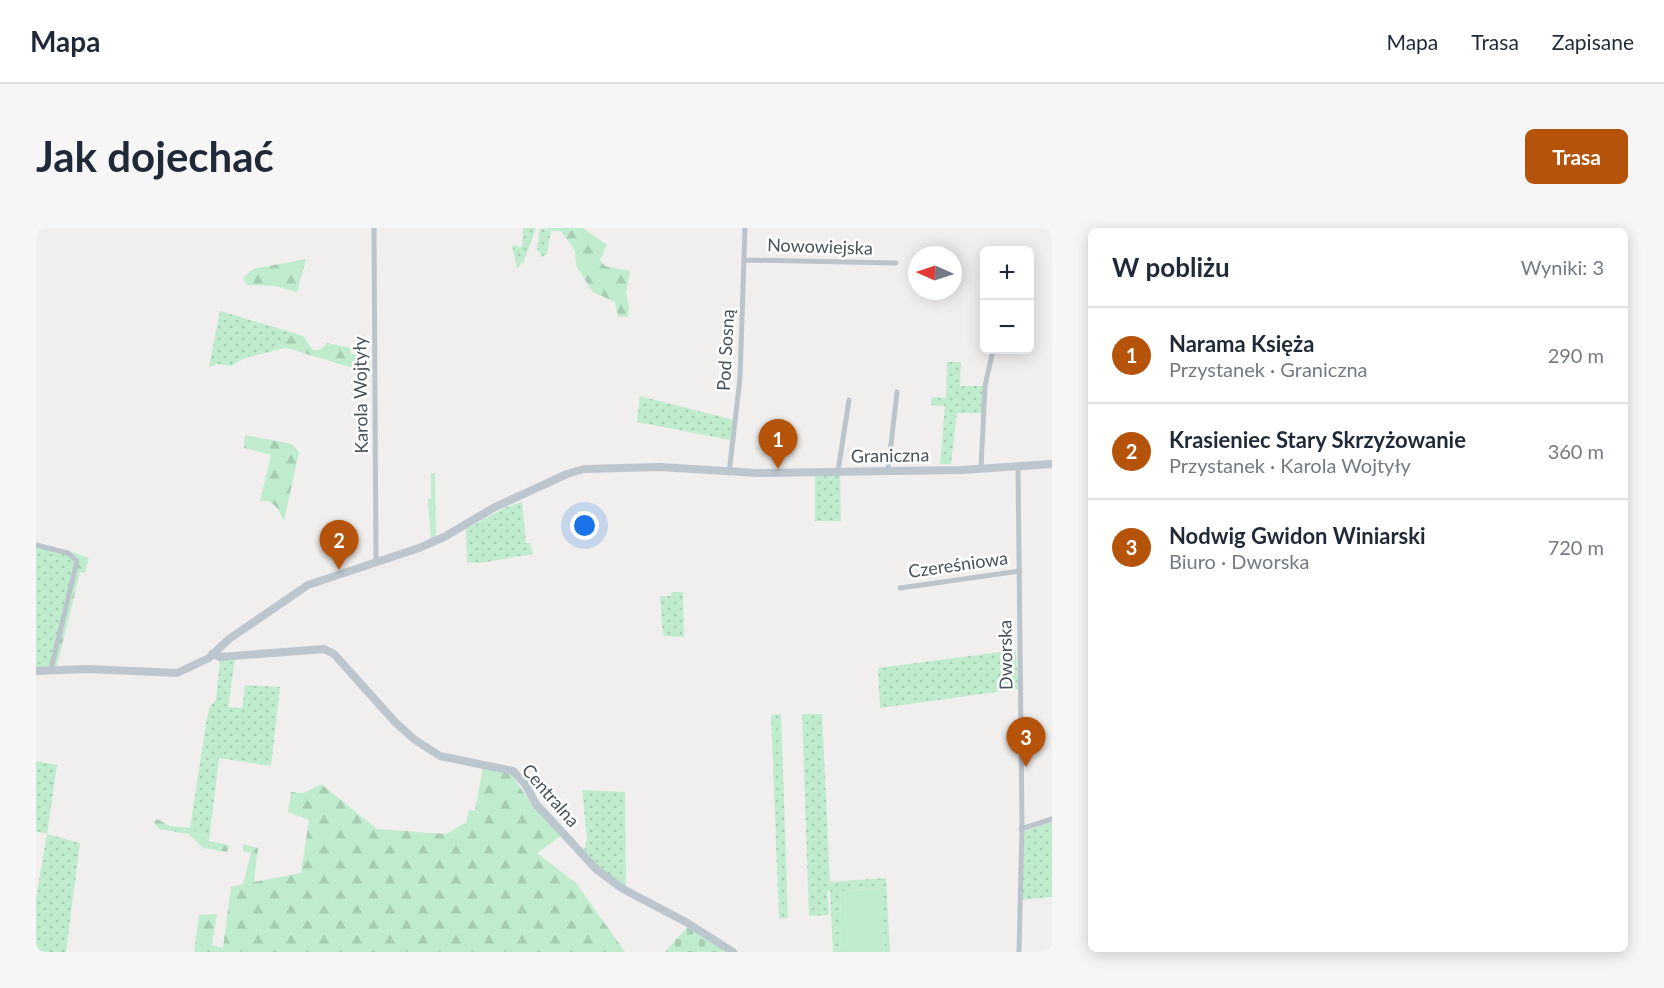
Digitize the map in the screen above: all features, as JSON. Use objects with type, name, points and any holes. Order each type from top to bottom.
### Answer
[{"type":"street","name":"Karola Wojtyły","points":[[374,228],[376,562]]},
{"type":"street","name":"Pod Sosną","points":[[729,473],[740,378],[745,228]]},
{"type":"street","name":"Nowowiejska","points":[[744,260],[896,263]]},
{"type":"street","points":[[981,468],[985,386],[992,354]]},
{"type":"street","points":[[888,471],[897,392]]},
{"type":"street","points":[[838,471],[849,400]]},
{"type":"street","name":"Graniczna","points":[[212,654],[265,613],[308,585],[444,537],[495,507],[567,474],[584,469],[660,467],[729,473],[888,471],[1052,464]]},
{"type":"street","name":"Dworska","points":[[1018,466],[1021,829],[1019,952]]},
{"type":"street","points":[[36,545],[68,553],[77,561],[51,669]]},
{"type":"street","name":"Czereśniowa","points":[[900,588],[1020,571]]},
{"type":"street","name":"Centralna","points":[[212,654],[220,657],[324,649],[334,654],[395,722],[415,740],[440,756],[513,771],[525,784],[536,804],[597,870],[623,889],[686,922],[733,952]]},
{"type":"street","points":[[36,671],[51,669],[177,673],[209,658],[212,654]]},
{"type":"street","points":[[1021,829],[1052,819]]},
{"type":"green space","points":[[523,228],[536,228],[524,261],[517,268],[512,245],[522,247]]},
{"type":"green space","points":[[540,228],[551,231],[547,254],[542,257],[537,250]]},
{"type":"green space","points":[[545,228],[583,228],[607,245],[600,260],[605,266],[630,271],[626,293],[629,307],[628,317],[618,316],[615,302],[593,292],[576,266],[575,251],[561,231],[551,231]]},
{"type":"green space","points":[[306,259],[297,292],[275,286],[247,285],[243,278],[253,269]]},
{"type":"green space","points":[[220,311],[294,333],[280,346],[285,348],[245,358],[231,366],[218,364],[209,367]]},
{"type":"green space","points":[[294,333],[303,336],[313,350],[320,350],[327,343],[351,348],[351,354],[370,355],[369,373],[280,346]]},
{"type":"green space","points":[[947,362],[961,362],[960,386],[983,386],[982,413],[957,413],[951,464],[940,464],[945,406],[931,405],[932,397],[946,398]]},
{"type":"green space","points":[[640,396],[733,420],[730,440],[637,422]]},
{"type":"green space","points":[[245,435],[292,444],[299,452],[284,521],[273,504],[260,501],[271,455],[244,448]]},
{"type":"green space","points":[[431,473],[435,474],[436,537],[431,540],[428,499],[431,499]]},
{"type":"green space","points":[[840,473],[841,521],[815,521],[815,474]]},
{"type":"green space","points":[[522,502],[526,543],[530,543],[533,554],[481,563],[467,562],[466,529],[506,507]]},
{"type":"green space","points":[[36,547],[65,553],[76,565],[50,667],[36,669]]},
{"type":"green space","points":[[70,551],[89,558],[85,573],[80,572],[57,666],[54,667],[77,568],[77,558]]},
{"type":"green space","points":[[671,592],[683,592],[684,637],[663,636],[660,596],[671,596]]},
{"type":"green space","points":[[1016,650],[1018,689],[880,708],[878,668]]},
{"type":"green space","points":[[235,659],[228,707],[242,708],[245,685],[280,687],[271,766],[219,758],[209,841],[190,828],[206,723],[210,706],[216,700],[220,660]]},
{"type":"green space","points":[[781,714],[788,918],[779,919],[771,715]]},
{"type":"green space","points":[[802,714],[822,714],[830,882],[886,878],[890,952],[885,952],[882,888],[840,891],[842,952],[833,952],[830,891],[827,891],[829,915],[809,916]]},
{"type":"green space","points":[[36,761],[57,765],[47,834],[36,831]]},
{"type":"green space","points":[[483,767],[511,774],[532,805],[562,835],[537,853],[576,883],[625,952],[194,952],[199,915],[217,914],[212,945],[223,948],[231,887],[243,884],[251,853],[243,851],[243,844],[258,848],[254,882],[301,873],[309,820],[288,812],[291,792],[304,793],[321,784],[377,829],[447,834],[466,822],[469,810],[475,811]]},
{"type":"green space","points":[[582,790],[625,792],[626,887],[601,870],[584,852],[587,839]]},
{"type":"green space","points":[[157,819],[170,826],[190,828],[209,841],[229,845],[227,852],[203,848],[189,834],[159,829],[154,823]]},
{"type":"green space","points":[[1052,822],[1052,897],[1020,900],[1022,832]]},
{"type":"green space","points":[[47,834],[80,843],[66,952],[36,952],[36,898]]},
{"type":"green space","points":[[883,888],[885,952],[842,952],[840,891]]},
{"type":"green space","points":[[687,927],[722,949],[723,952],[665,952]]},
{"type":"place","name":"Narama Księża","points":[[778,469]]},
{"type":"place","name":"Krasieniec Stary Skrzyżowanie","points":[[339,570]]},
{"type":"place","name":"Nodwig Gwidon Winiarski","points":[[1026,767]]}]
